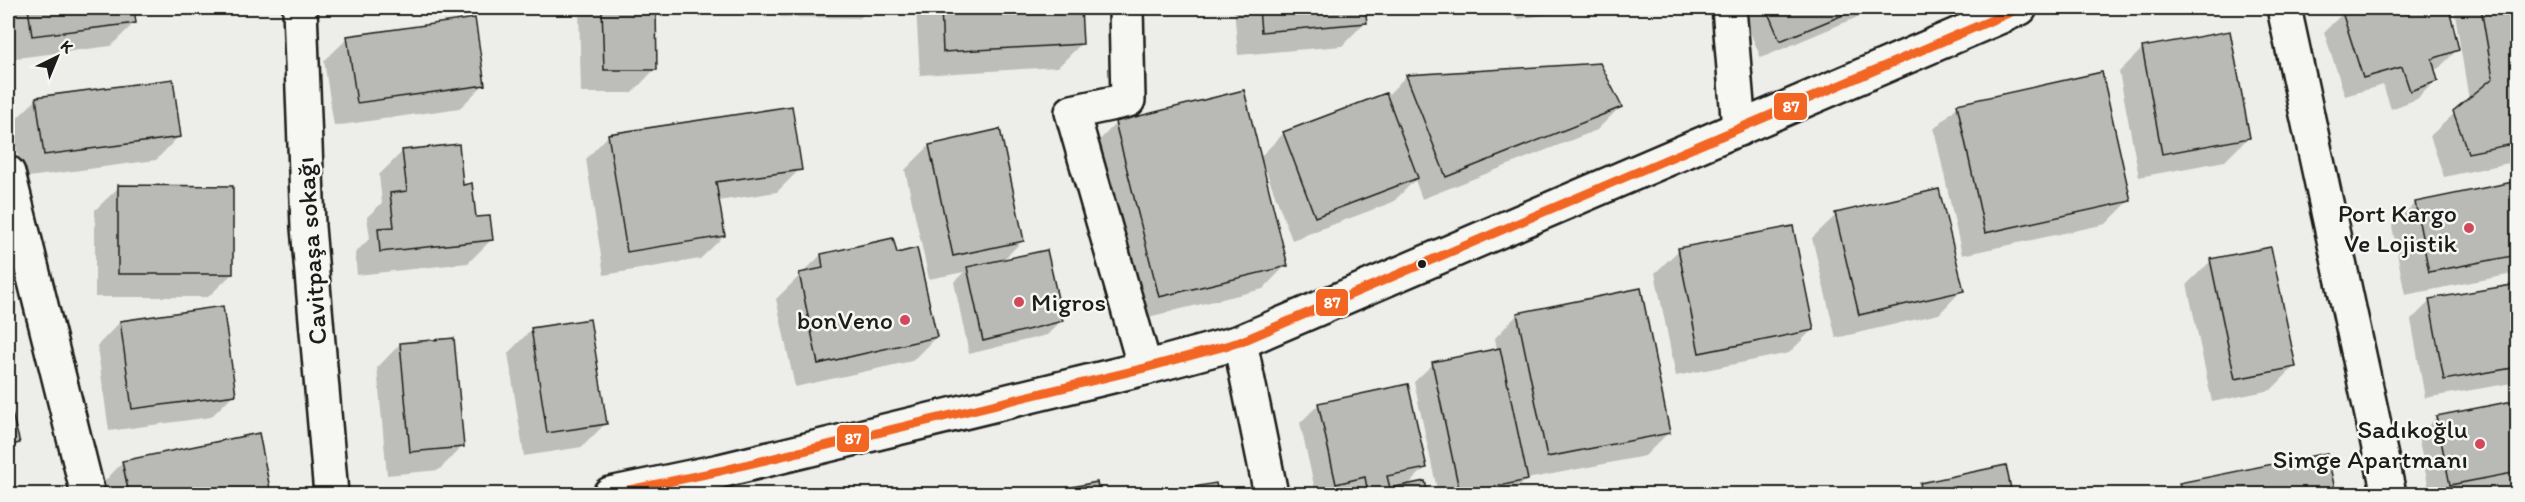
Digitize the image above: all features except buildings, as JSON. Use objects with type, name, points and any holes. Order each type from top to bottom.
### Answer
[{"type":"street","name":"Cavitpaşa sokağı","points":[[300,8],[308,226],[331,495]]},
{"type":"street","points":[[1126,8],[1128,100],[1072,112],[1145,368]]},
{"type":"street","points":[[1729,8],[1739,129]]},
{"type":"street","points":[[610,495],[720,471],[1145,368],[1240,342],[2020,8]]},
{"type":"street","points":[[2284,8],[2389,495]]},
{"type":"street","points":[[8,173],[88,495]]},
{"type":"street","points":[[1240,342],[1271,495]]},
{"type":"transit line","name":"87","points":[[610,494],[720,471],[1145,368],[1240,342],[2020,8]]},
{"type":"place","name":"Port Kargo Ve Lojistik","points":[[2469,228]]},
{"type":"place","name":"Migros","points":[[1019,302]]},
{"type":"place","name":"bonVeno","points":[[905,320]]},
{"type":"place","name":"Sadıkoğlu Simge Apartmanı","points":[[2480,444]]}]
